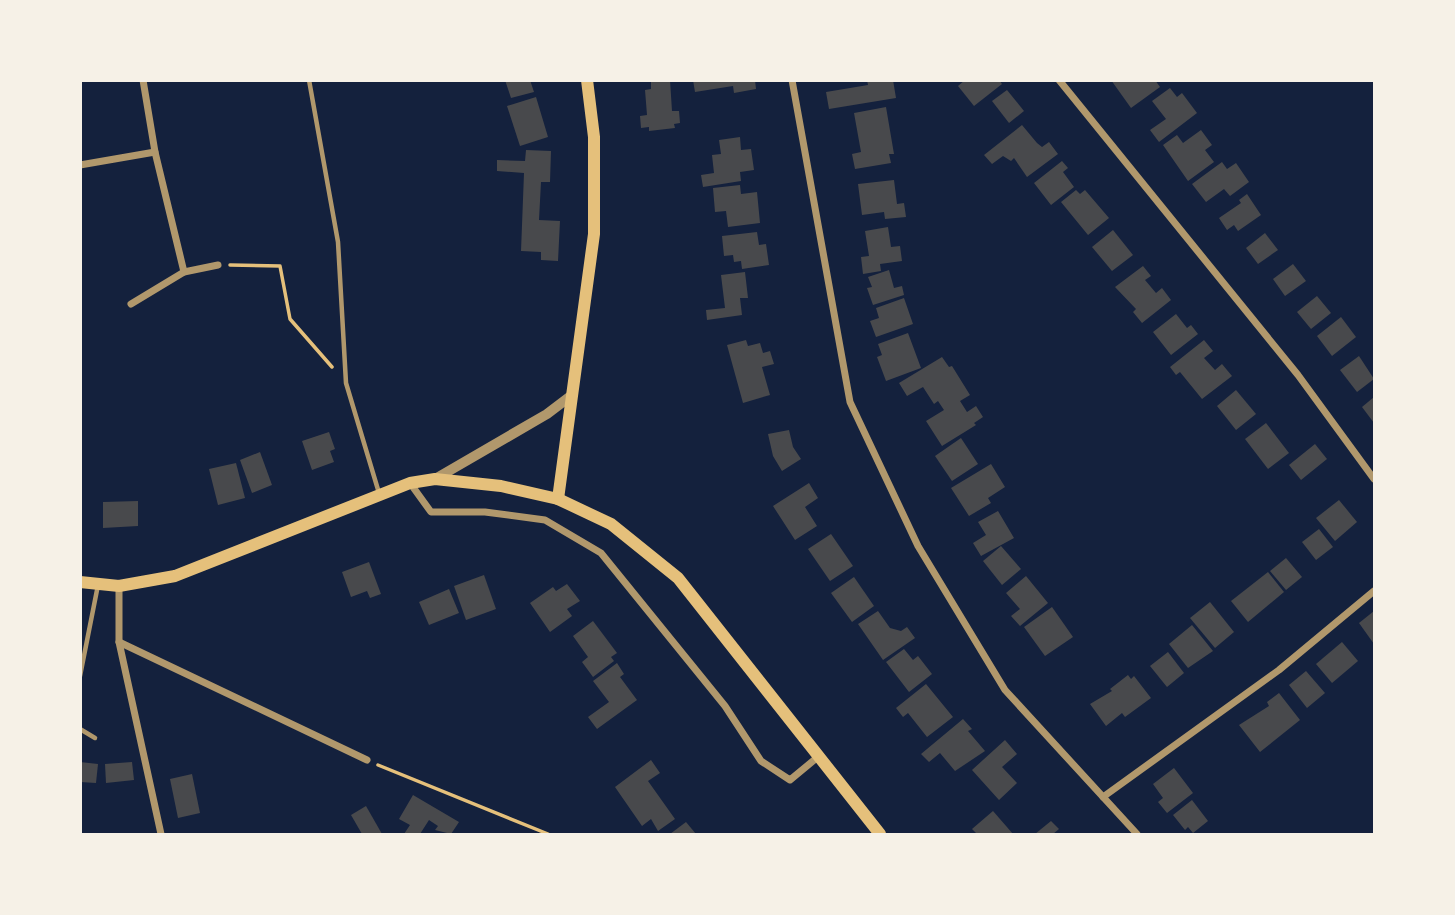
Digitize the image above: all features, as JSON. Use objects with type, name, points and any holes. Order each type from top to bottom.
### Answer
[{"type":"main road","points":[[558,499],[594,234],[594,137],[587,80]]},
{"type":"main road","points":[[80,582],[119,586],[175,576],[410,483],[435,479],[501,486],[558,499],[611,524],[678,578],[880,835]]},
{"type":"street","points":[[144,80],[155,152],[184,272]]},
{"type":"street","points":[[792,80],[850,402],[918,546],[1005,690],[1137,835]]},
{"type":"street","points":[[1059,80],[1297,375],[1374,479]]},
{"type":"street","points":[[80,165],[155,152]]},
{"type":"street","points":[[131,304],[184,272],[218,265]]},
{"type":"street","points":[[435,479],[547,414],[572,395]]},
{"type":"street","points":[[410,483],[431,512],[485,512],[545,520],[601,553],[725,706],[761,761],[790,780],[819,756]]},
{"type":"street","points":[[119,586],[119,642],[161,835]]},
{"type":"street","points":[[1103,797],[1279,670],[1374,591]]},
{"type":"street","points":[[119,642],[367,760]]},
{"type":"lane","points":[[309,80],[338,242],[346,383],[380,494]]},
{"type":"lane","points":[[80,676],[98,585]]},
{"type":"lane","points":[[80,729],[95,737]]},
{"type":"path","points":[[218,265],[280,266],[290,319],[346,383]]},
{"type":"path","points":[[367,760],[548,835]]},
{"type":"building","points":[[505,80],[530,80],[534,92],[511,98]]},
{"type":"building","points":[[651,80],[670,80],[672,111],[679,111],[680,123],[674,124],[675,128],[649,131],[649,127],[641,128],[640,116],[647,115],[645,90],[651,89]]},
{"type":"building","points":[[693,80],[755,80],[756,89],[734,93],[733,86],[695,92]]},
{"type":"building","points":[[867,80],[893,80],[896,98],[829,109],[826,92],[868,85]]},
{"type":"building","points":[[965,80],[999,80],[1002,84],[974,106],[958,86]]},
{"type":"building","points":[[1111,80],[1155,80],[1160,87],[1131,108]]},
{"type":"building","points":[[1170,88],[1177,97],[1182,93],[1197,113],[1159,142],[1150,130],[1166,119],[1152,101]]},
{"type":"building","points":[[1007,90],[1024,111],[1009,123],[992,101]]},
{"type":"building","points":[[536,97],[548,137],[520,146],[507,106]]},
{"type":"building","points":[[886,107],[894,154],[889,154],[891,163],[855,169],[852,154],[861,152],[854,113]]},
{"type":"building","points":[[1022,125],[1037,143],[1042,147],[1049,142],[1058,154],[1027,177],[1014,158],[1011,161],[1003,156],[992,164],[984,155]]},
{"type":"building","points":[[1201,130],[1212,145],[1205,150],[1214,162],[1188,181],[1163,145],[1177,135],[1183,143]]},
{"type":"building","points":[[740,137],[741,150],[751,149],[754,170],[740,172],[741,181],[703,187],[701,175],[714,173],[712,155],[721,154],[719,140]]},
{"type":"building","points":[[526,150],[551,151],[550,182],[541,182],[539,220],[560,221],[558,261],[541,260],[541,252],[521,251],[524,173],[497,171],[497,160],[525,161]]},
{"type":"building","points":[[1062,161],[1068,168],[1063,172],[1074,187],[1051,205],[1034,183]]},
{"type":"building","points":[[1222,162],[1227,169],[1236,163],[1249,182],[1230,196],[1224,189],[1206,202],[1192,184]]},
{"type":"building","points":[[894,180],[897,204],[904,203],[906,217],[885,219],[884,212],[862,215],[858,184]]},
{"type":"building","points":[[740,185],[741,194],[757,192],[760,223],[728,227],[726,211],[715,212],[713,188]]},
{"type":"building","points":[[1076,190],[1080,194],[1085,190],[1109,218],[1088,235],[1061,202]]},
{"type":"building","points":[[1247,194],[1261,215],[1238,231],[1234,225],[1227,230],[1219,218],[1241,203],[1239,200]]},
{"type":"building","points":[[888,227],[891,247],[900,246],[902,261],[880,264],[881,271],[863,274],[861,257],[869,256],[865,231]]},
{"type":"building","points":[[1113,230],[1133,255],[1112,271],[1092,247]]},
{"type":"building","points":[[757,232],[759,245],[766,244],[769,265],[742,269],[741,261],[734,262],[733,255],[724,256],[722,236]]},
{"type":"building","points":[[1265,233],[1278,250],[1258,264],[1246,248]]},
{"type":"building","points":[[1293,264],[1306,281],[1285,296],[1273,279]]},
{"type":"building","points":[[1143,266],[1151,276],[1145,280],[1156,293],[1162,288],[1171,300],[1142,323],[1133,312],[1136,309],[1115,287]]},
{"type":"building","points":[[889,270],[894,288],[902,286],[904,295],[873,305],[867,288],[872,287],[868,277]]},
{"type":"building","points":[[745,272],[748,298],[740,298],[742,315],[707,320],[706,310],[725,308],[721,275]]},
{"type":"building","points":[[1317,296],[1331,313],[1311,329],[1297,312]]},
{"type":"building","points":[[904,298],[913,324],[876,337],[870,321],[879,318],[876,308]]},
{"type":"building","points":[[1176,314],[1187,328],[1191,325],[1198,334],[1171,355],[1153,332]]},
{"type":"building","points":[[1341,317],[1356,337],[1332,356],[1317,336]]},
{"type":"building","points":[[908,333],[921,368],[886,381],[877,357],[882,355],[878,344]]},
{"type":"building","points":[[746,340],[748,346],[760,343],[763,353],[770,351],[774,364],[762,367],[770,395],[743,403],[727,345]]},
{"type":"building","points":[[1204,340],[1213,351],[1204,358],[1215,370],[1222,364],[1232,376],[1202,399],[1180,372],[1176,375],[1170,367]]},
{"type":"building","points":[[1359,356],[1374,379],[1357,392],[1340,370]]},
{"type":"building","points":[[942,357],[949,367],[952,366],[970,395],[960,401],[967,412],[976,406],[983,417],[974,423],[976,425],[942,446],[926,421],[944,410],[938,401],[934,404],[923,387],[907,396],[899,383]]},
{"type":"building","points":[[1236,390],[1256,414],[1236,430],[1217,406]]},
{"type":"building","points":[[1374,397],[1374,423],[1362,407]]},
{"type":"building","points":[[1266,423],[1289,453],[1268,469],[1245,439]]},
{"type":"building","points":[[789,430],[793,447],[801,459],[782,471],[773,456],[768,434]]},
{"type":"building","points":[[329,432],[335,449],[330,451],[334,462],[312,470],[302,441]]},
{"type":"building","points":[[961,438],[978,464],[952,481],[935,456]]},
{"type":"building","points":[[1315,444],[1327,459],[1301,480],[1289,465]]},
{"type":"building","points":[[260,452],[272,485],[252,493],[240,460]]},
{"type":"building","points":[[236,463],[245,498],[218,505],[209,469]]},
{"type":"building","points":[[991,464],[1005,487],[988,498],[991,503],[969,516],[951,488]]},
{"type":"building","points":[[809,483],[818,498],[805,507],[817,526],[795,540],[773,506]]},
{"type":"building","points":[[1339,500],[1357,522],[1335,541],[1316,518]]},
{"type":"building","points":[[138,501],[138,526],[103,528],[103,502]]},
{"type":"building","points":[[998,511],[1014,538],[981,556],[973,543],[986,535],[978,522]]},
{"type":"building","points":[[1319,529],[1333,547],[1316,560],[1302,542]]},
{"type":"building","points":[[831,534],[853,566],[830,581],[808,549]]},
{"type":"building","points":[[1001,546],[1021,569],[1002,585],[983,561]]},
{"type":"building","points":[[1286,558],[1302,577],[1286,590],[1270,571]]},
{"type":"building","points":[[369,562],[381,594],[370,598],[367,591],[351,597],[342,572]]},
{"type":"building","points":[[1268,572],[1284,592],[1248,622],[1231,601]]},
{"type":"building","points":[[484,575],[496,609],[466,620],[454,586]]},
{"type":"building","points":[[1026,576],[1048,603],[1020,626],[1011,616],[1020,609],[1006,593]]},
{"type":"building","points":[[854,577],[874,606],[852,622],[831,593]]},
{"type":"building","points":[[567,584],[580,601],[567,609],[572,616],[550,632],[530,603],[553,587],[556,591]]},
{"type":"building","points":[[449,589],[459,613],[429,625],[419,602]]},
{"type":"building","points":[[1210,602],[1234,632],[1215,648],[1190,618]]},
{"type":"building","points":[[1052,607],[1073,637],[1045,656],[1024,627]]},
{"type":"building","points":[[878,611],[890,628],[901,631],[907,627],[915,638],[883,660],[858,624]]},
{"type":"building","points":[[1374,611],[1374,644],[1359,623]]},
{"type":"building","points":[[593,621],[617,653],[611,657],[614,661],[593,677],[582,662],[588,657],[573,636]]},
{"type":"building","points":[[1192,625],[1213,651],[1188,668],[1169,644]]},
{"type":"building","points":[[1342,642],[1358,661],[1332,683],[1316,664]]},
{"type":"building","points":[[904,649],[913,660],[918,656],[932,674],[909,692],[886,662]]},
{"type":"building","points":[[1168,652],[1184,673],[1167,687],[1150,666]]},
{"type":"building","points":[[617,663],[624,674],[620,677],[637,700],[597,729],[588,717],[609,702],[593,681]]},
{"type":"building","points":[[1306,671],[1325,693],[1307,708],[1289,685]]},
{"type":"building","points":[[1128,675],[1131,679],[1134,676],[1151,698],[1125,717],[1122,713],[1106,726],[1090,704],[1112,691],[1110,689]]},
{"type":"building","points":[[926,684],[953,717],[927,737],[908,713],[903,717],[896,708]]},
{"type":"building","points":[[1279,693],[1300,720],[1260,752],[1239,725],[1269,706],[1267,702]]},
{"type":"building","points":[[963,719],[972,729],[968,731],[985,751],[955,771],[940,753],[929,762],[921,754]]},
{"type":"building","points":[[1005,740],[1017,754],[1002,767],[1017,783],[999,800],[972,770]]},
{"type":"building","points":[[651,760],[660,773],[648,781],[675,819],[658,831],[651,819],[642,826],[615,787]]},
{"type":"building","points":[[80,762],[98,764],[96,783],[80,782]]},
{"type":"building","points":[[132,762],[134,780],[106,783],[105,764]]},
{"type":"building","points":[[1174,768],[1193,793],[1167,813],[1158,802],[1163,798],[1153,784]]},
{"type":"building","points":[[192,774],[200,813],[178,818],[170,779]]},
{"type":"building","points":[[413,795],[459,822],[451,834],[435,830],[438,826],[429,820],[420,834],[404,834],[410,825],[399,819]]},
{"type":"building","points":[[1192,800],[1208,821],[1193,833],[1188,827],[1185,830],[1173,815]]},
{"type":"building","points":[[366,806],[382,834],[362,834],[351,815]]},
{"type":"building","points":[[993,811],[1013,834],[977,834],[972,829]]},
{"type":"building","points":[[1051,821],[1059,829],[1053,834],[1035,834]]},
{"type":"building","points":[[686,822],[696,834],[670,834]]}]
